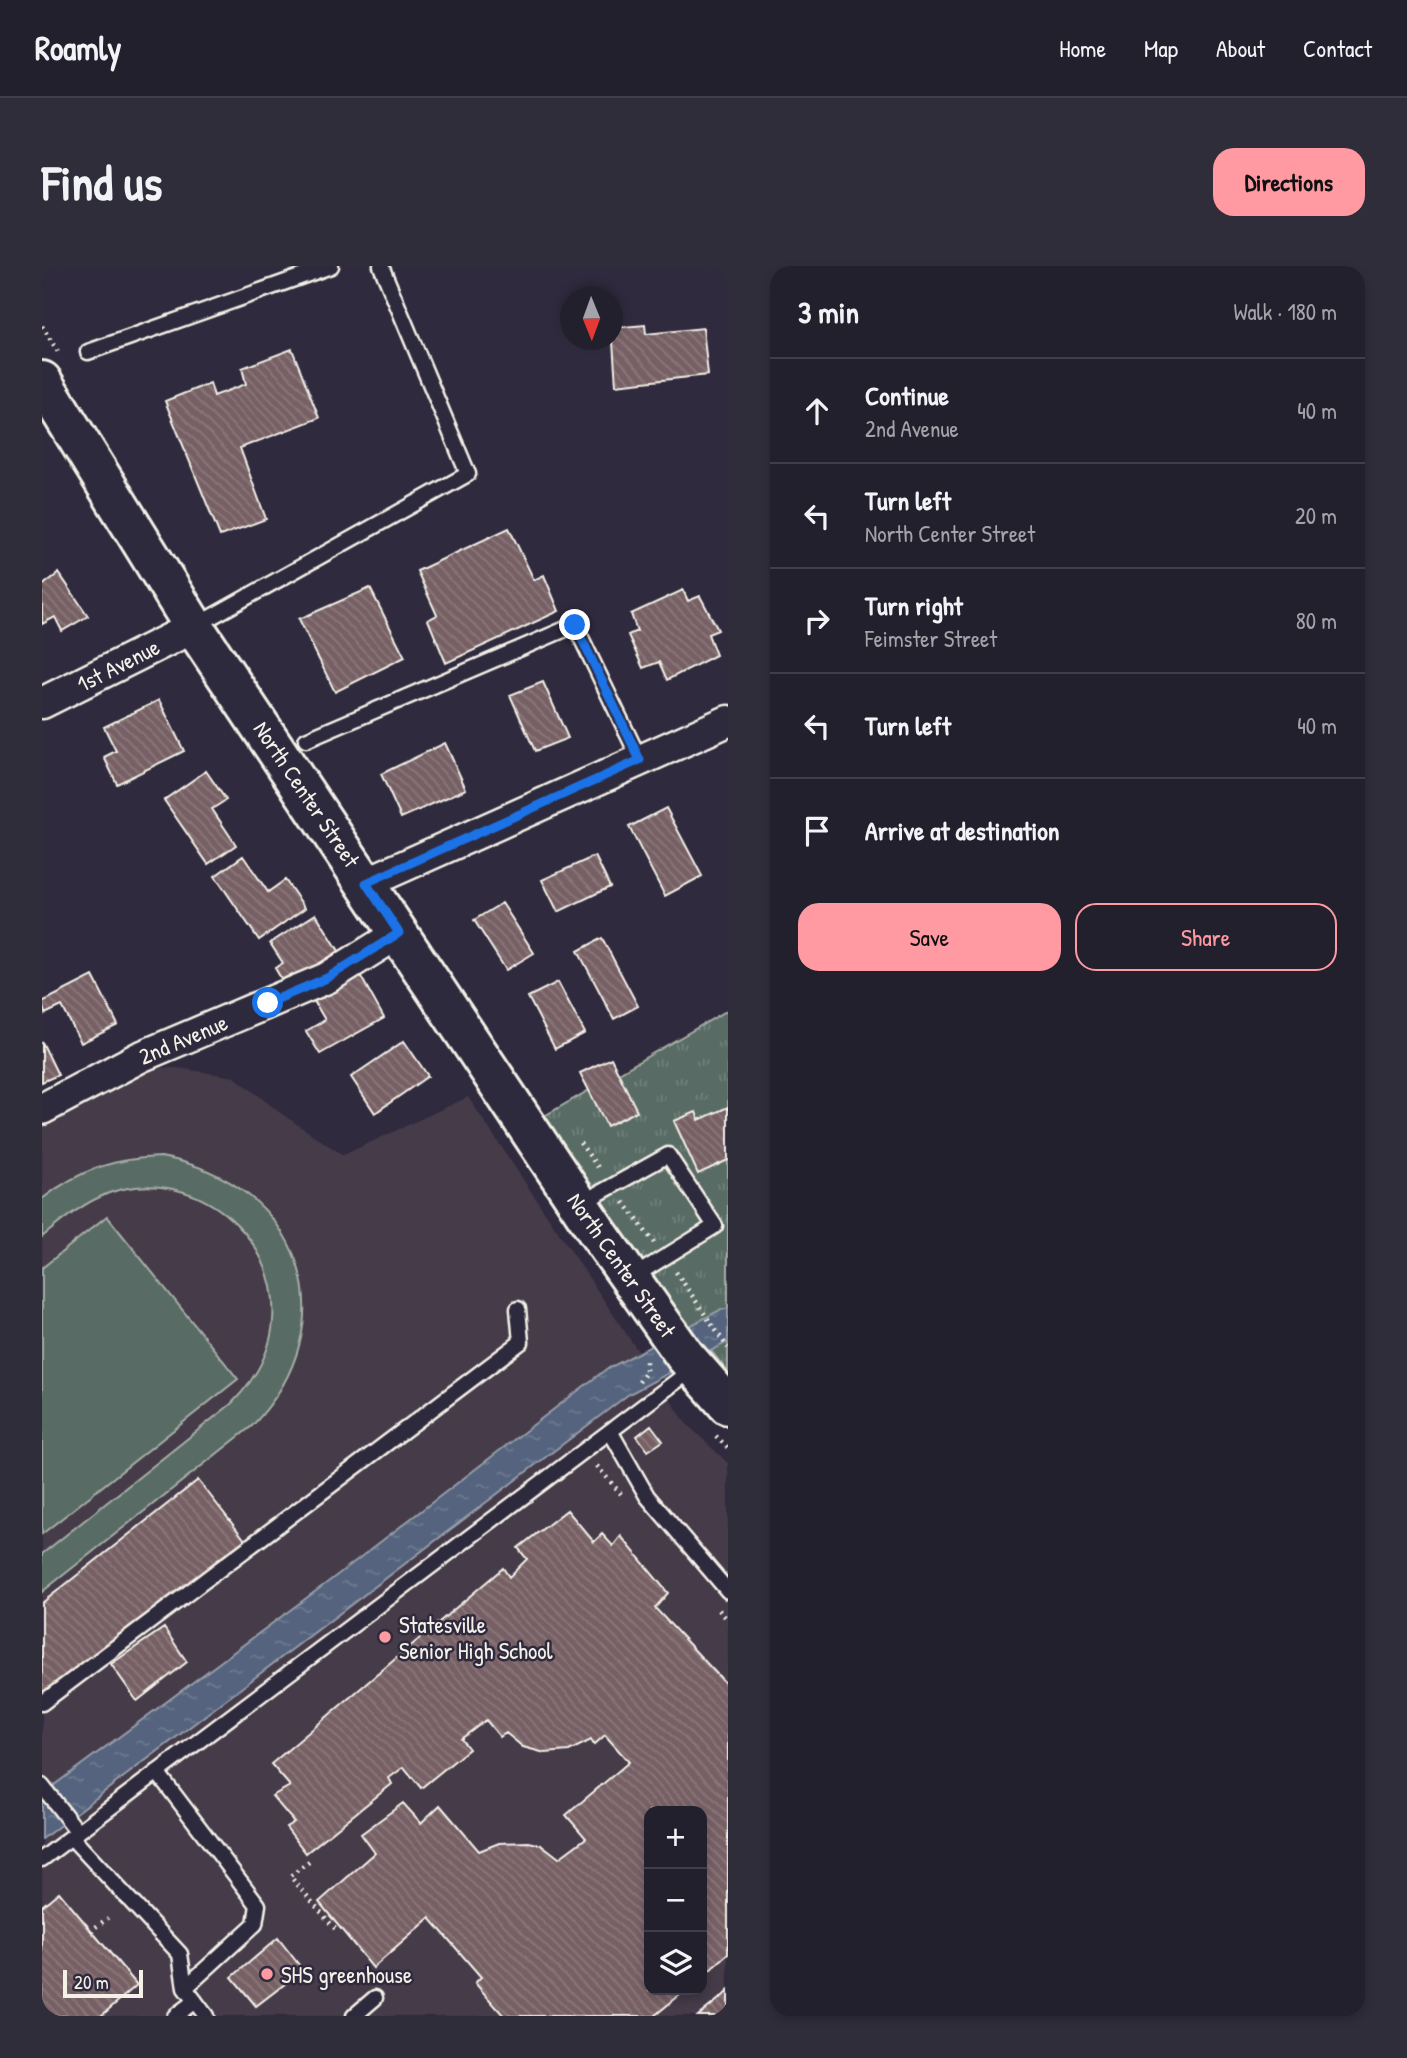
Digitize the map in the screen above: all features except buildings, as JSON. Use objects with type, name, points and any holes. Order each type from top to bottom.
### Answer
[{"type":"main road","name":"North Center Street","points":[[42,381],[194,626],[579,1205],[695,1367],[717,1416]]},
{"type":"street","name":"1st Avenue","points":[[42,703],[194,626]]},
{"type":"street","points":[[366,883],[728,721]]},
{"type":"street","name":"2nd Avenue","points":[[42,1109],[140,1057],[327,978],[399,933]]},
{"type":"lane","points":[[88,352],[331,266]]},
{"type":"lane","points":[[194,626],[468,474],[381,266]]},
{"type":"lane","points":[[306,740],[575,625],[640,760]]},
{"type":"lane","points":[[579,1205],[667,1155],[715,1226],[630,1279]]},
{"type":"lane","points":[[42,1703],[521,1342],[518,1309]]},
{"type":"lane","points":[[42,1859],[695,1367]]},
{"type":"lane","points":[[610,1431],[648,1496],[728,1591]]},
{"type":"lane","points":[[158,1772],[258,1905],[255,1924],[186,1988]]},
{"type":"lane","points":[[42,1786],[74,1835],[180,1954],[186,1988],[206,2016]]},
{"type":"lane","points":[[354,2016],[375,1998]]},
{"type":"lane","points":[[175,2016],[195,2001]]},
{"type":"path","points":[[579,1142],[665,1257],[728,1348]]},
{"type":"path","points":[[717,1416],[728,1448]]},
{"type":"path","points":[[309,1862],[290,1876],[337,1931]]},
{"type":"path","points":[[90,1931],[108,1918]]},
{"type":"shaded area","name":"Statesville Senior High School","points":[[121,1067],[178,1068],[235,1077],[282,1114],[343,1155],[468,1097],[686,1423],[728,1463],[728,2016],[42,2016],[42,1109]]},
{"type":"green space","points":[[728,1010],[728,1372],[527,1126]]},
{"type":"green space","points":[[161,1157],[209,1171],[248,1195],[278,1226],[297,1262],[304,1302],[300,1344],[283,1386],[252,1426],[42,1592],[42,1554],[231,1404],[254,1376],[269,1344],[273,1320],[271,1289],[262,1260],[246,1234],[224,1213],[199,1198],[170,1189],[140,1187],[109,1193],[82,1207],[42,1237],[42,1199],[56,1189],[84,1173],[112,1163]]},
{"type":"green space","points":[[107,1216],[238,1379],[42,1534],[42,1268]]},
{"type":"water","points":[[722,1309],[728,1309],[728,1342],[629,1394],[42,1839],[42,1794],[328,1582],[605,1370]]},
{"type":"place","name":"Statesville Senior High School","points":[[385,1637]]},
{"type":"place","name":"SHS greenhouse","points":[[267,1974]]},
{"type":"route","points":[[268,1003],[327,978],[399,933],[366,883],[640,760],[575,625]]}]
